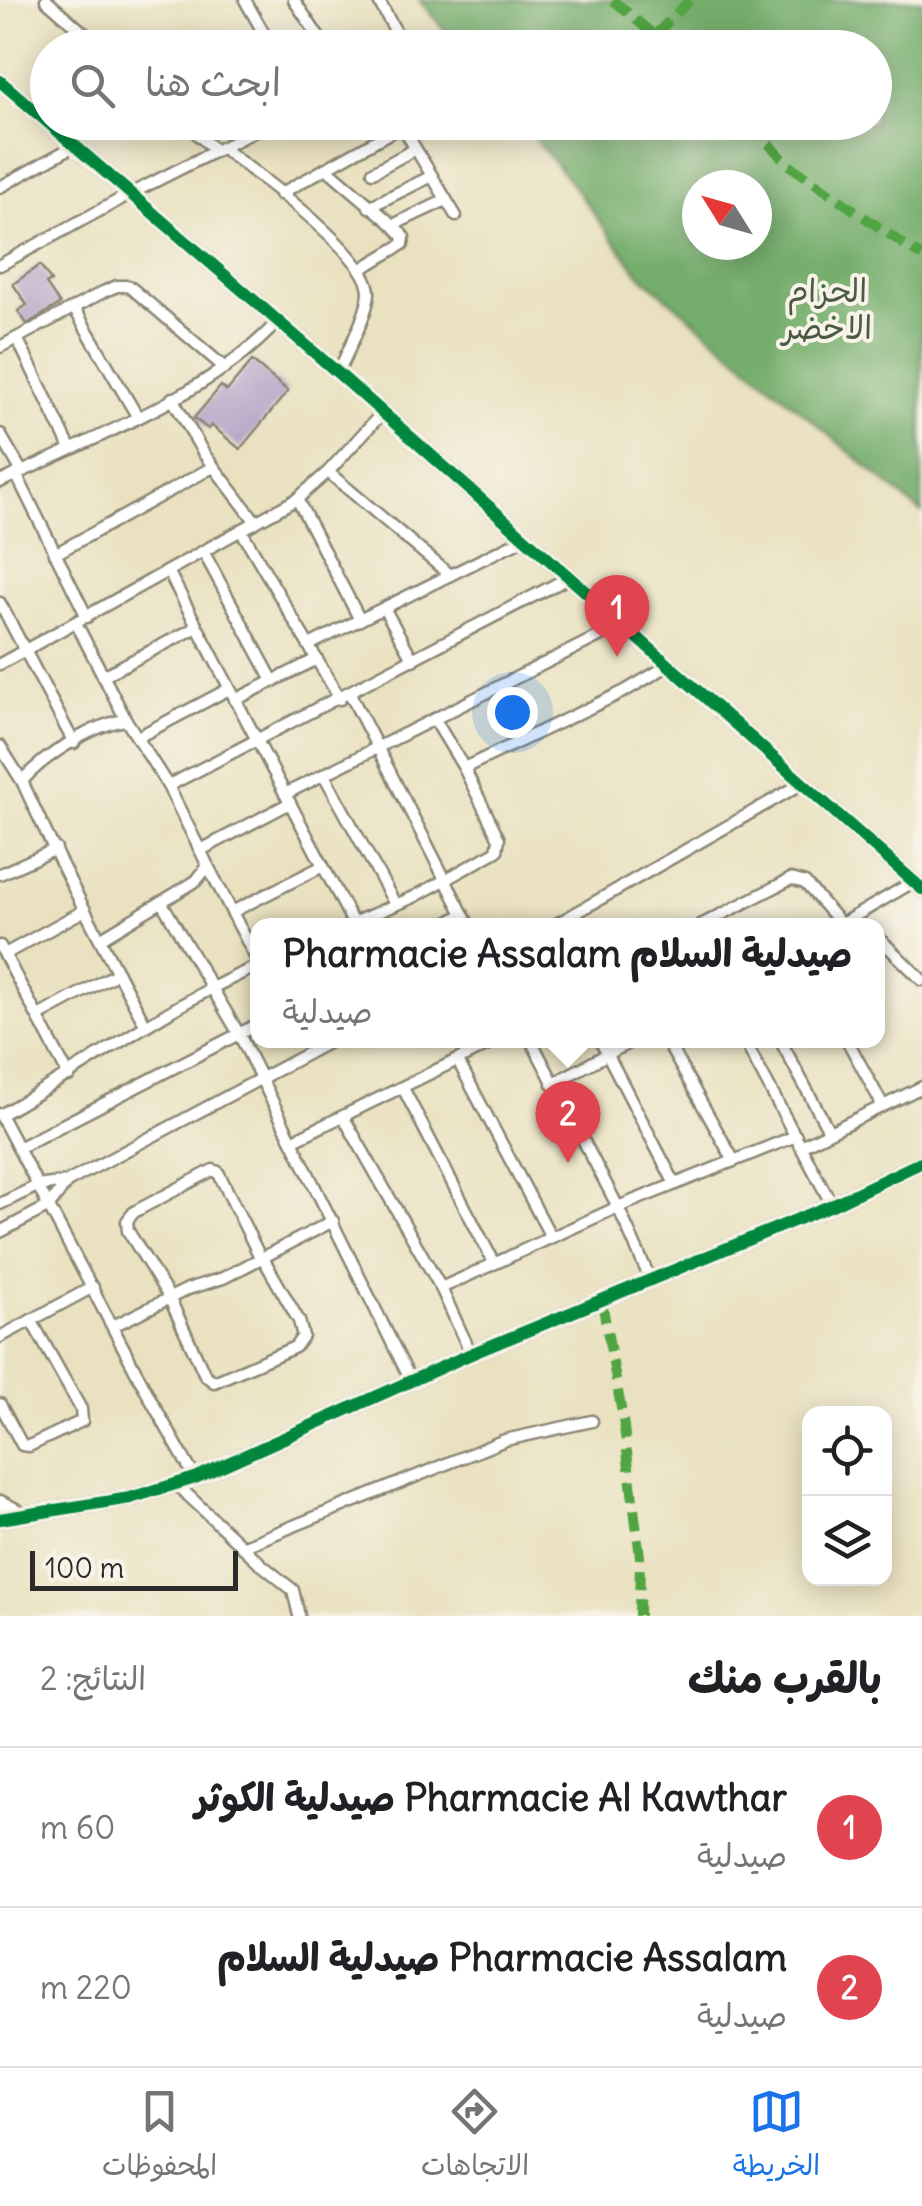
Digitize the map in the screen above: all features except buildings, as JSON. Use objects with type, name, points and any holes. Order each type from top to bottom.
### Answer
[{"type":"street","points":[[46,0],[80,30]]},
{"type":"street","points":[[244,0],[262,30]]},
{"type":"street","points":[[294,0],[314,30]]},
{"type":"street","points":[[378,0],[395,30]]},
{"type":"street","points":[[0,81],[30,107]]},
{"type":"street","points":[[67,140],[338,372],[918,885],[851,918]]},
{"type":"street","points":[[207,140],[280,194],[361,269],[369,298],[338,372]]},
{"type":"street","points":[[0,265],[237,140]]},
{"type":"street","points":[[280,194],[377,140]]},
{"type":"street","points":[[412,140],[456,216]]},
{"type":"street","points":[[0,187],[74,146]]},
{"type":"street","points":[[373,172],[416,149]]},
{"type":"street","points":[[326,168],[404,237],[403,244],[361,269]]},
{"type":"street","points":[[369,207],[432,176]]},
{"type":"street","points":[[392,224],[446,200]]},
{"type":"street","points":[[0,347],[117,286],[129,286],[225,368]]},
{"type":"street","points":[[74,308],[137,416]]},
{"type":"street","points":[[0,482],[137,416],[225,368],[278,321]]},
{"type":"street","points":[[17,338],[70,448]]},
{"type":"street","points":[[172,398],[213,466],[256,522]]},
{"type":"street","points":[[0,664],[297,500],[383,412]]},
{"type":"street","points":[[0,434],[55,554],[103,676],[168,786],[250,948]]},
{"type":"street","points":[[55,554],[213,466]]},
{"type":"street","points":[[328,472],[450,576]]},
{"type":"street","points":[[297,500],[360,620]]},
{"type":"street","points":[[241,530],[317,659],[345,696],[465,918]]},
{"type":"street","points":[[309,645],[526,538]]},
{"type":"street","points":[[204,551],[272,681]]},
{"type":"street","points":[[168,571],[324,866],[347,918]]},
{"type":"street","points":[[168,786],[570,577]]},
{"type":"street","points":[[0,603],[74,743]]},
{"type":"street","points":[[384,608],[413,660]]},
{"type":"street","points":[[201,850],[324,775],[623,624]]},
{"type":"street","points":[[103,676],[197,627]]},
{"type":"street","points":[[138,737],[317,659]]},
{"type":"street","points":[[464,768],[625,691],[668,665]]},
{"type":"street","points":[[22,781],[41,762],[116,721],[126,720]]},
{"type":"street","points":[[364,918],[444,880],[497,851],[499,846],[464,768],[434,720]]},
{"type":"street","points":[[0,746],[22,781],[145,1024]]},
{"type":"street","points":[[324,775],[395,904]]},
{"type":"street","points":[[567,918],[803,784]]},
{"type":"street","points":[[0,874],[56,849]]},
{"type":"street","points":[[100,939],[196,881],[208,866]]},
{"type":"street","points":[[232,912],[324,866]]},
{"type":"street","points":[[713,918],[791,878],[805,883],[833,918]]},
{"type":"street","points":[[162,903],[239,1034],[411,1381]]},
{"type":"street","points":[[69,1076],[2,950],[85,910]]},
{"type":"street","points":[[724,912],[727,918]]},
{"type":"street","points":[[856,915],[859,918]]},
{"type":"street","points":[[885,945],[922,980]]},
{"type":"street","points":[[195,1478],[0,1114],[69,1076],[145,1024],[250,968]]},
{"type":"street","points":[[38,1016],[118,974]]},
{"type":"street","points":[[18,1148],[250,1028]]},
{"type":"street","points":[[0,1204],[37,1186],[66,1182],[317,1048]]},
{"type":"street","points":[[294,1140],[483,1048]]},
{"type":"street","points":[[535,1048],[618,1207],[651,1281]]},
{"type":"street","points":[[605,1048],[675,1184]]},
{"type":"street","points":[[552,1084],[621,1048]]},
{"type":"street","points":[[670,1048],[734,1161]]},
{"type":"street","points":[[748,1048],[832,1205]]},
{"type":"street","points":[[784,1048],[828,1131]]},
{"type":"street","points":[[851,1048],[882,1104]]},
{"type":"street","points":[[458,1061],[551,1237]]},
{"type":"street","points":[[441,1288],[618,1207],[734,1161],[828,1131],[922,1087]]},
{"type":"street","points":[[403,1088],[494,1264]]},
{"type":"street","points":[[344,1118],[441,1288],[472,1354]]},
{"type":"street","points":[[0,1519],[130,1498],[177,1485],[472,1354],[832,1205],[922,1162]]},
{"type":"street","points":[[206,1171],[218,1172],[262,1258],[299,1320],[303,1336],[295,1347],[218,1382],[210,1380],[170,1298],[128,1231],[127,1221],[134,1212],[206,1171]]},
{"type":"street","points":[[0,1232],[49,1206],[66,1182]]},
{"type":"street","points":[[113,1326],[223,1278],[333,1221]]},
{"type":"street","points":[[0,1337],[94,1287]]},
{"type":"street","points":[[0,1404],[22,1445],[30,1446],[82,1421],[80,1409],[32,1320]]},
{"type":"street","points":[[242,1547],[505,1440],[592,1420]]},
{"type":"street","points":[[177,1485],[293,1590],[298,1616]]},
{"type":"street","points":[[0,1504],[24,1516]]},
{"type":"green space","name":"الحزام الاخضر","points":[[419,0],[922,0],[922,513],[639,274],[535,140],[892,140],[892,30],[445,30]]},
{"type":"marked path","points":[[613,0],[648,30]]},
{"type":"marked path","points":[[660,30],[690,0]]},
{"type":"marked path","points":[[765,140],[789,165],[922,257]]},
{"type":"marked path","points":[[602,1302],[623,1419],[640,1557],[639,1616]]},
{"type":"cycle path","points":[[0,81],[30,107]]},
{"type":"cycle path","points":[[68,140],[922,889]]},
{"type":"cycle path","points":[[0,1519],[130,1498],[195,1478],[471,1354],[832,1205],[922,1162]]},
{"type":"place","name":"Pharmacie Al Kawthar صيدلية الكوثر","points":[[617,657]]},
{"type":"place","name":"Pharmacie Assalam صيدلية السلام","points":[[568,1163]]}]
